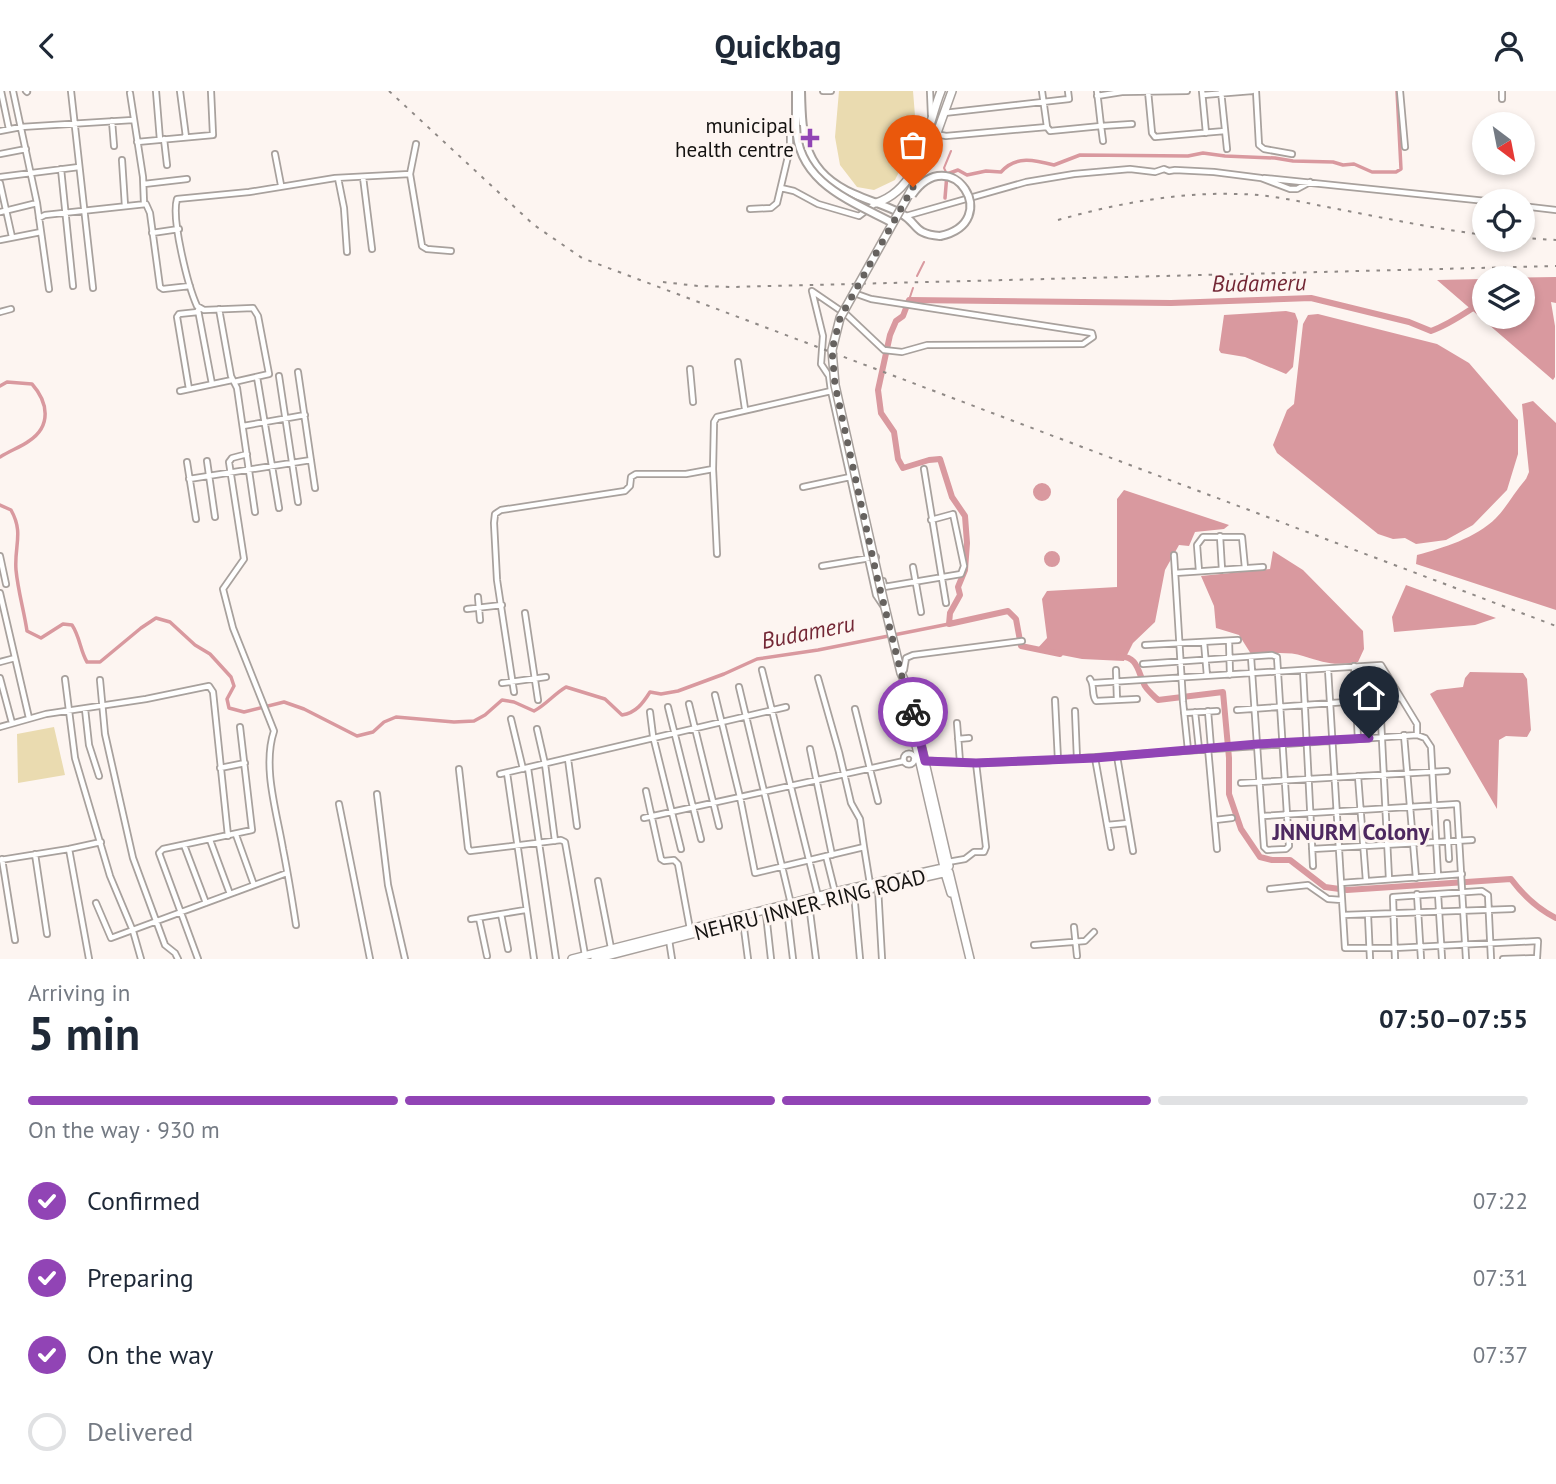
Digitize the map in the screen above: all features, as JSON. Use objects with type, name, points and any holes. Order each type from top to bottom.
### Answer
[{"type":"main road","points":[[876,203],[897,194],[911,177],[941,91]]},
{"type":"main road","points":[[911,177],[920,174],[924,169],[950,91]]},
{"type":"main road","name":"NEHRU INNER RING ROAD","points":[[943,868],[908,689],[896,654],[833,372],[832,350],[836,329],[853,293],[913,187],[932,128],[950,91]]},
{"type":"main road","points":[[943,868],[947,884]]},
{"type":"main road","points":[[943,868],[958,909]]},
{"type":"main road","points":[[572,959],[789,906],[835,892],[874,886],[943,868]]},
{"type":"main road","points":[[943,868],[958,909],[970,959]]},
{"type":"main road","name":"NEHRU INNER RING ROAD","points":[[595,959],[766,915],[789,906],[809,904],[874,886]]},
{"type":"street","points":[[1,91],[9,129]]},
{"type":"street","points":[[13,91],[37,204],[49,289]]},
{"type":"street","points":[[71,91],[93,288]]},
{"type":"street","points":[[156,91],[167,166]]},
{"type":"street","points":[[180,91],[186,137]]},
{"type":"street","points":[[137,142],[213,135],[211,91]]},
{"type":"street","points":[[798,91],[796,139],[814,176],[845,198],[893,223],[918,187],[926,180],[938,176],[949,177],[968,192],[970,211],[967,220],[959,229],[940,236],[920,232],[905,216],[876,203],[844,190],[815,163],[803,139],[798,91]]},
{"type":"street","points":[[930,91],[932,115]]},
{"type":"street","points":[[1042,91],[1047,127],[1050,131],[1132,124]]},
{"type":"street","points":[[943,113],[1069,99],[1068,91]]},
{"type":"street","points":[[1103,141],[1097,93],[1187,91]]},
{"type":"street","points":[[1206,133],[1203,93],[1254,91],[1259,145],[1264,149],[1292,154]]},
{"type":"street","points":[[1400,91],[1405,147]]},
{"type":"street","points":[[1502,91],[1502,99]]},
{"type":"street","points":[[1148,92],[1152,133],[1155,137],[1225,131]]},
{"type":"street","points":[[1221,92],[1227,149]]},
{"type":"street","points":[[130,93],[144,184],[144,204]]},
{"type":"street","points":[[0,131],[21,127],[133,120]]},
{"type":"street","points":[[113,121],[114,146]]},
{"type":"street","points":[[751,209],[771,208],[777,203],[790,148],[790,123],[796,122]]},
{"type":"street","points":[[936,134],[946,137],[1047,127]]},
{"type":"street","points":[[416,144],[410,174],[422,246],[427,249],[451,251]]},
{"type":"street","points":[[0,154],[26,149]]},
{"type":"street","points":[[275,154],[281,185]]},
{"type":"street","points":[[122,160],[125,206]]},
{"type":"street","points":[[0,177],[79,167]]},
{"type":"street","points":[[61,169],[73,286]]},
{"type":"street","points":[[905,216],[1026,182],[1130,169],[1155,172],[1164,169],[1214,172],[1472,199]]},
{"type":"street","points":[[212,384],[179,229],[177,199],[249,192],[338,178],[410,174]]},
{"type":"street","points":[[363,177],[372,249]]},
{"type":"street","points":[[338,178],[344,208],[347,252]]},
{"type":"street","points":[[1261,178],[1290,190],[1310,182]]},
{"type":"street","points":[[144,184],[187,179]]},
{"type":"street","points":[[0,183],[3,211],[12,237]]},
{"type":"street","points":[[781,188],[794,191],[818,204],[859,216],[876,203]]},
{"type":"street","points":[[3,211],[37,204]]},
{"type":"street","points":[[39,218],[45,215],[144,204],[149,208],[161,288],[190,286]]},
{"type":"street","points":[[1535,208],[1556,210]]},
{"type":"street","points":[[152,233],[179,229]]},
{"type":"street","points":[[0,240],[41,232]]},
{"type":"street","points":[[853,293],[871,299],[1092,333],[1093,337],[1083,344],[927,345],[891,352],[884,350],[847,314],[812,291],[823,336],[821,364],[829,376],[876,595],[885,607]]},
{"type":"street","points":[[180,391],[257,377],[270,372],[256,311],[253,308],[184,311],[177,315],[189,389]]},
{"type":"street","points":[[0,312],[12,309]]},
{"type":"street","points":[[219,309],[243,426],[256,512]]},
{"type":"street","points":[[738,362],[745,409]]},
{"type":"street","points":[[690,369],[693,402]]},
{"type":"street","points":[[298,372],[315,488]]},
{"type":"street","points":[[279,376],[298,502]]},
{"type":"street","points":[[257,377],[279,508]]},
{"type":"street","points":[[718,554],[713,469],[715,418],[831,391]]},
{"type":"street","points":[[243,426],[305,415]]},
{"type":"street","points":[[247,454],[229,460],[244,559],[223,589],[233,628],[274,731],[270,763],[296,925]]},
{"type":"street","points":[[189,479],[311,460]]},
{"type":"street","points":[[207,461],[215,517]]},
{"type":"street","points":[[187,462],[196,519]]},
{"type":"street","points":[[514,692],[497,580],[494,523],[498,511],[625,491],[630,486],[631,477],[636,474],[686,474],[713,469]]},
{"type":"street","points":[[924,469],[946,603]]},
{"type":"street","points":[[803,488],[850,477]]},
{"type":"street","points":[[884,586],[961,574],[964,566],[953,515],[931,520]]},
{"type":"street","points":[[1220,536],[1222,570]]},
{"type":"street","points":[[1199,572],[1198,541],[1203,537],[1242,537],[1245,568]]},
{"type":"street","points":[[1174,555],[1188,750]]},
{"type":"street","points":[[0,556],[6,584]]},
{"type":"street","points":[[822,566],[877,557],[886,594],[885,607]]},
{"type":"street","points":[[1175,573],[1263,567]]},
{"type":"street","points":[[913,568],[921,612]]},
{"type":"street","points":[[0,593],[29,717]]},
{"type":"street","points":[[478,597],[480,620]]},
{"type":"street","points":[[467,609],[502,605]]},
{"type":"street","points":[[525,613],[538,700]]},
{"type":"street","points":[[1145,645],[1238,640]]},
{"type":"street","points":[[1229,641],[1230,675]]},
{"type":"street","points":[[901,673],[906,658],[914,655],[1019,642]]},
{"type":"street","points":[[1204,642],[1207,676]]},
{"type":"street","points":[[1143,664],[1230,657],[1275,656],[1278,659],[1289,846],[1286,849],[1270,850],[1264,847],[1251,657]]},
{"type":"street","points":[[0,662],[15,658]]},
{"type":"street","points":[[1137,699],[1096,701],[1093,698],[1091,681],[1116,682],[1381,665],[1417,724],[1417,734]]},
{"type":"street","points":[[1354,666],[1358,739]]},
{"type":"street","points":[[1328,669],[1345,948],[1538,941],[1536,958],[1503,959]]},
{"type":"street","points":[[762,670],[818,897]]},
{"type":"street","points":[[1116,670],[1117,700]]},
{"type":"street","points":[[1303,670],[1313,866]]},
{"type":"street","points":[[502,683],[546,677]]},
{"type":"street","points":[[0,678],[12,723]]},
{"type":"street","points":[[818,678],[845,774],[850,803],[860,819],[874,886],[882,959]]},
{"type":"street","points":[[65,680],[75,758],[110,876],[133,931],[141,959]]},
{"type":"street","points":[[100,680],[105,734],[133,858],[166,947],[173,951],[178,959]]},
{"type":"street","points":[[0,727],[29,717],[211,687],[214,692],[228,836]]},
{"type":"street","points":[[739,687],[782,867],[789,906],[793,959]]},
{"type":"street","points":[[715,695],[755,873],[864,847]]},
{"type":"street","points":[[1237,710],[1401,698]]},
{"type":"street","points":[[1055,700],[1058,760]]},
{"type":"street","points":[[1380,700],[1389,879]]},
{"type":"street","points":[[689,704],[719,825]]},
{"type":"street","points":[[668,707],[701,839]]},
{"type":"street","points":[[534,959],[503,774],[786,707]]},
{"type":"street","points":[[85,709],[89,745],[99,776]]},
{"type":"street","points":[[855,709],[878,801]]},
{"type":"street","points":[[1075,711],[1077,759]]},
{"type":"street","points":[[1208,711],[1217,849]]},
{"type":"street","points":[[1184,713],[1217,711]]},
{"type":"street","points":[[650,712],[681,849]]},
{"type":"street","points":[[1195,712],[1199,749]]},
{"type":"street","points":[[511,719],[525,769],[539,843],[556,959]]},
{"type":"street","points":[[957,723],[960,762]]},
{"type":"street","points":[[198,959],[159,853],[163,849],[250,832],[253,829],[240,727]]},
{"type":"street","points":[[537,729],[545,764],[555,841]]},
{"type":"street","points":[[644,818],[904,761],[909,764],[920,761],[976,763],[1058,760],[1417,734],[1432,747],[1438,876]]},
{"type":"street","points":[[1404,735],[1416,878]]},
{"type":"street","points":[[958,739],[969,738]]},
{"type":"street","points":[[810,750],[835,892]]},
{"type":"street","points":[[1116,756],[1133,851]]},
{"type":"street","points":[[1095,758],[1111,847]]},
{"type":"street","points":[[568,759],[577,826]]},
{"type":"street","points":[[220,768],[245,763]]},
{"type":"street","points":[[943,868],[965,859],[971,853],[984,852],[986,848],[976,763]]},
{"type":"street","points":[[459,769],[468,850],[472,852],[564,841],[585,956]]},
{"type":"street","points":[[1241,783],[1447,771]]},
{"type":"street","points":[[1358,776],[1366,881]]},
{"type":"street","points":[[646,791],[661,859],[674,860],[678,864],[690,929]]},
{"type":"street","points":[[377,795],[388,885],[405,959]]},
{"type":"street","points":[[338,804],[370,959]]},
{"type":"street","points":[[1263,816],[1458,806],[1466,959]]},
{"type":"street","points":[[1214,820],[1231,818]]},
{"type":"street","points":[[1107,825],[1128,823]]},
{"type":"street","points":[[1447,823],[1449,859]]},
{"type":"street","points":[[236,835],[254,885]]},
{"type":"street","points":[[210,839],[230,894]]},
{"type":"street","points":[[1312,849],[1472,840]]},
{"type":"street","points":[[15,940],[1,860],[101,842]]},
{"type":"street","points":[[184,845],[206,903]]},
{"type":"street","points":[[69,849],[89,959]]},
{"type":"street","points":[[35,854],[47,934]]},
{"type":"street","points":[[96,903],[110,937],[133,931],[287,873]]},
{"type":"street","points":[[1341,885],[1389,879],[1462,876]]},
{"type":"street","points":[[598,881],[611,949]]},
{"type":"street","points":[[1270,889],[1308,885],[1328,899],[1341,897]]},
{"type":"street","points":[[1395,959],[1393,897],[1463,890],[1485,891],[1488,895],[1491,959]]},
{"type":"street","points":[[854,893],[860,959]]},
{"type":"street","points":[[1417,894],[1421,959]]},
{"type":"street","points":[[1438,894],[1442,959]]},
{"type":"street","points":[[809,904],[816,959]]},
{"type":"street","points":[[1343,915],[1512,909]]},
{"type":"street","points":[[471,919],[525,910]]},
{"type":"street","points":[[501,914],[508,949]]},
{"type":"street","points":[[766,915],[771,959]]},
{"type":"street","points":[[1368,915],[1370,959]]},
{"type":"street","points":[[479,918],[487,956]]},
{"type":"street","points":[[743,921],[748,959]]},
{"type":"street","points":[[1074,927],[1077,956]]},
{"type":"street","points":[[1034,945],[1087,941],[1094,932]]},
{"type":"street","points":[[668,940],[672,959]]},
{"type":"shaded area","points":[[839,91],[913,91],[916,128],[895,180],[874,190],[857,187],[840,165],[835,137]]},
{"type":"shaded area","points":[[1535,277],[1556,277],[1556,303],[1551,302],[1555,326],[1553,380],[1494,329],[1535,329]]},
{"type":"shaded area","points":[[1472,279],[1472,310],[1437,280]]},
{"type":"shaded area","points":[[1286,311],[1295,313],[1298,321],[1293,367],[1286,374],[1245,357],[1221,353],[1219,350],[1224,315]]},
{"type":"shaded area","points":[[1318,314],[1437,344],[1469,363],[1518,420],[1518,454],[1507,490],[1473,525],[1446,540],[1416,544],[1405,538],[1393,539],[1378,534],[1277,453],[1273,445],[1287,410],[1294,404],[1303,324],[1308,315]]},
{"type":"shaded area","points":[[1533,401],[1556,423],[1556,610],[1416,564],[1417,555],[1459,541],[1488,525],[1500,514],[1526,479],[1529,472],[1522,404]]},
{"type":"shaded area","points":[[1038,483],[1046,483],[1051,492],[1049,499],[1038,501],[1033,496],[1033,488]]},
{"type":"shaded area","points":[[1124,490],[1229,525],[1224,529],[1195,532],[1189,546],[1179,545],[1165,570],[1155,622],[1133,643],[1124,661],[1082,659],[1036,650],[1047,638],[1042,599],[1047,591],[1117,587],[1117,499]]},
{"type":"shaded area","points":[[1049,551],[1055,551],[1060,559],[1058,565],[1049,567],[1044,562],[1044,556]]},
{"type":"shaded area","points":[[1273,551],[1303,570],[1363,631],[1364,649],[1358,662],[1330,663],[1297,654],[1251,654],[1239,635],[1216,628],[1214,606],[1201,576],[1270,569]]},
{"type":"shaded area","points":[[1406,585],[1496,618],[1475,625],[1394,632],[1392,617]]},
{"type":"shaded area","points":[[1470,672],[1523,673],[1527,679],[1531,730],[1527,737],[1506,736],[1499,740],[1497,809],[1430,694],[1437,690],[1463,687]]},
{"type":"shaded area","points":[[54,727],[65,775],[18,783],[17,734]]},
{"type":"waterway","points":[[945,198],[947,174],[958,170],[967,175],[986,171],[1001,172],[1019,161],[1054,165],[1080,155],[1188,156],[1203,153],[1354,164],[1372,172],[1396,172],[1401,169],[1397,91]]},
{"type":"waterway","points":[[947,174],[944,168],[951,151]]},
{"type":"waterway","points":[[917,276],[924,262]]},
{"type":"waterway","points":[[909,300],[913,288]]},
{"type":"waterway","name":"Budameru","points":[[1060,654],[1021,646],[1016,619],[1008,611],[949,624],[950,613],[960,595],[958,587],[965,570],[965,516],[952,497],[940,459],[903,468],[898,459],[894,432],[881,413],[878,390],[890,335],[896,321],[903,316],[909,300],[1171,303],[1311,298],[1409,322],[1431,331],[1472,308]]},
{"type":"waterway","name":"Budameru","points":[[0,386],[7,382],[32,384],[42,398],[45,414],[36,435],[0,457]]},
{"type":"waterway","name":"Budameru","points":[[0,505],[11,510],[17,526],[16,570],[27,631],[41,638],[63,624],[72,625],[87,662],[100,662],[156,618],[170,622],[195,645],[210,654],[231,677],[234,686],[227,699],[229,708],[244,712],[284,702],[357,736],[373,732],[384,722],[396,717],[474,721],[502,700],[534,711],[566,687],[605,699],[622,715],[635,710],[650,692],[661,694],[678,691],[757,659],[949,624]]},
{"type":"waterway","points":[[1119,657],[1134,662],[1145,686],[1158,700],[1223,692],[1229,758],[1229,794],[1241,829],[1260,857],[1290,860],[1325,887],[1347,890],[1511,879],[1531,901],[1556,918]]},
{"type":"railway","points":[[389,91],[534,225],[582,258],[1556,626]]},
{"type":"railway","points":[[1058,220],[1124,204],[1169,197],[1248,194],[1472,233]]},
{"type":"railway","points":[[1535,239],[1556,240]]},
{"type":"railway","points":[[663,282],[732,287],[1556,266]]},
{"type":"way so far","points":[[913,187],[840,318],[832,350],[835,385],[877,577],[913,712]]},
{"type":"place","name":"municipal health centre","points":[[810,138]]},
{"type":"district","name":"JNNURM Colony","points":[[1351,832]]},
{"type":"route","points":[[913,712],[925,761],[976,763],[1095,758],[1369,738]]}]
